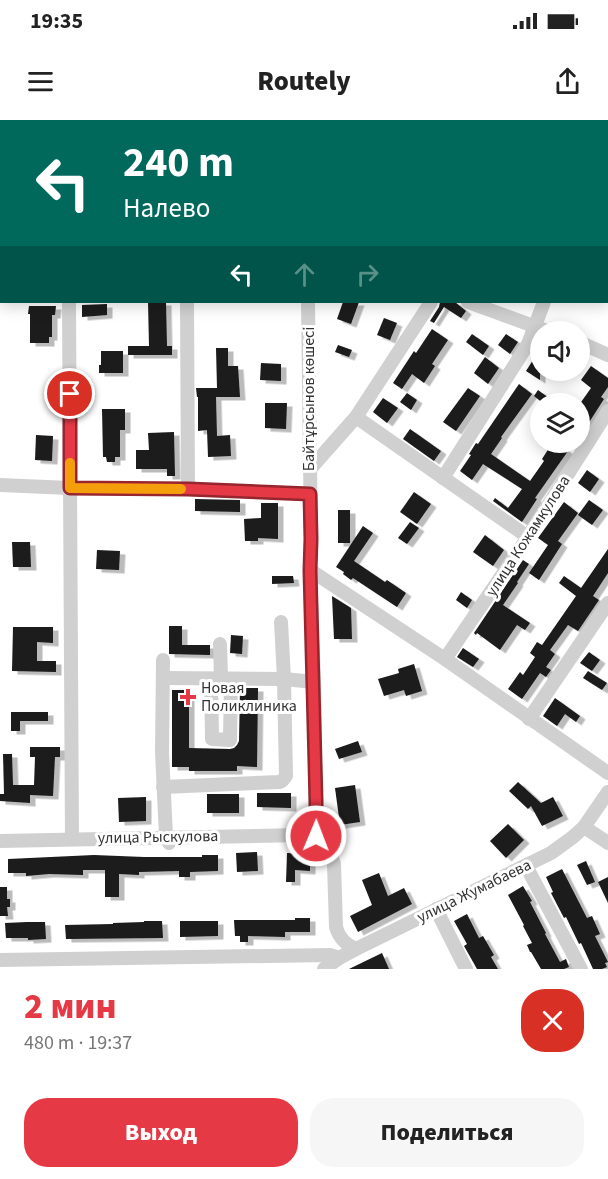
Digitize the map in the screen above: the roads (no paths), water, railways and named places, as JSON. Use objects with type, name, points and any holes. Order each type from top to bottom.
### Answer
[{"type":"street","points":[[69,303],[72,839]]},
{"type":"street","points":[[187,303],[188,489]]},
{"type":"street","name":"Байтұрсынов көшесі","points":[[308,303],[310,570],[316,836]]},
{"type":"street","points":[[310,469],[356,417],[430,303]]},
{"type":"street","points":[[471,303],[530,324]]},
{"type":"street","points":[[537,321],[544,303]]},
{"type":"street","points":[[443,478],[530,339]]},
{"type":"street","points":[[590,347],[608,355]]},
{"type":"street","name":"улица Кожамкулова","points":[[446,659],[528,537],[608,411]]},
{"type":"street","points":[[356,417],[528,537]]},
{"type":"street","points":[[0,485],[310,494]]},
{"type":"street","points":[[310,570],[446,659],[608,773]]},
{"type":"street","points":[[529,719],[608,603]]},
{"type":"street","points":[[164,787],[279,782],[284,779],[286,776],[281,622]]},
{"type":"street","points":[[220,644],[221,679]]},
{"type":"street","points":[[163,660],[162,752],[168,841]]},
{"type":"street","points":[[163,678],[284,679],[314,682]]},
{"type":"street","name":"улица Жумабаева","points":[[324,969],[356,949],[562,846],[584,827],[608,792]]},
{"type":"street","points":[[584,827],[608,843]]},
{"type":"street","points":[[316,836],[326,846],[334,864],[338,933],[343,941],[356,949]]},
{"type":"street","name":"улица Рыскулова","points":[[0,841],[72,839],[168,841],[316,836]]},
{"type":"street","points":[[526,866],[580,969]]},
{"type":"street","points":[[436,909],[466,969]]},
{"type":"street","points":[[0,960],[330,955],[339,958]]},
{"type":"place","name":"Новая Поликлиника","points":[[188,697]]}]
